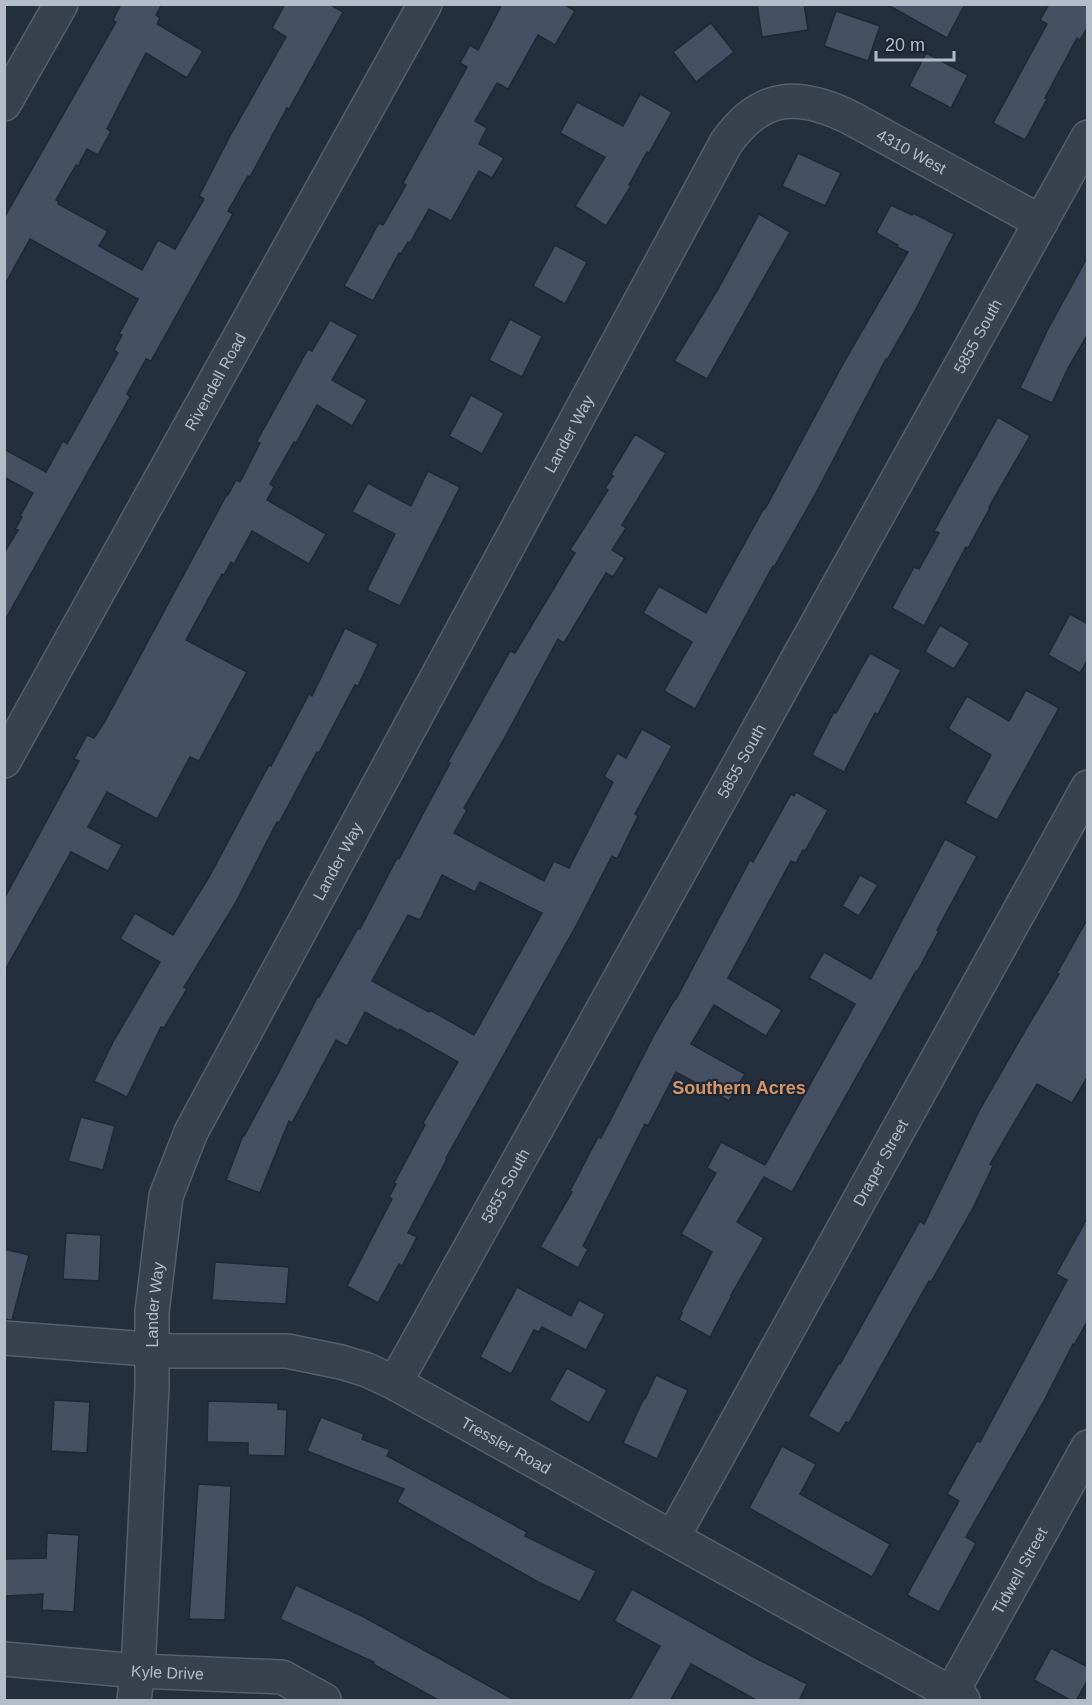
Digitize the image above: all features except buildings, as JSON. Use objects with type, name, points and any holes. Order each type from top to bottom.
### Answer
[{"type":"street","points":[[4,104],[61,4]]},
{"type":"street","name":"Rivendell Road","points":[[4,761],[425,4]]},
{"type":"street","name":"4310 West","points":[[777,102],[795,100],[832,109],[1041,222]]},
{"type":"street","name":"Lander Way","points":[[136,1686],[152,1386],[152,1312],[166,1196],[191,1132],[726,143],[737,127],[750,116],[777,102]]},
{"type":"street","name":"5855 South","points":[[395,1383],[1088,137]]},
{"type":"street","name":"Draper Street","points":[[673,1537],[1088,787]]},
{"type":"street","name":"Tressler Road","points":[[4,1338],[173,1351],[287,1351],[367,1370],[395,1383],[673,1537],[957,1697]]},
{"type":"street","name":"Tidwell Street","points":[[957,1697],[1088,1447]]},
{"type":"street","name":"Kyle Drive","points":[[4,1659],[136,1686],[282,1677],[324,1701]]},
{"type":"district","name":"Southern Acres","points":[[739,1088]]}]
